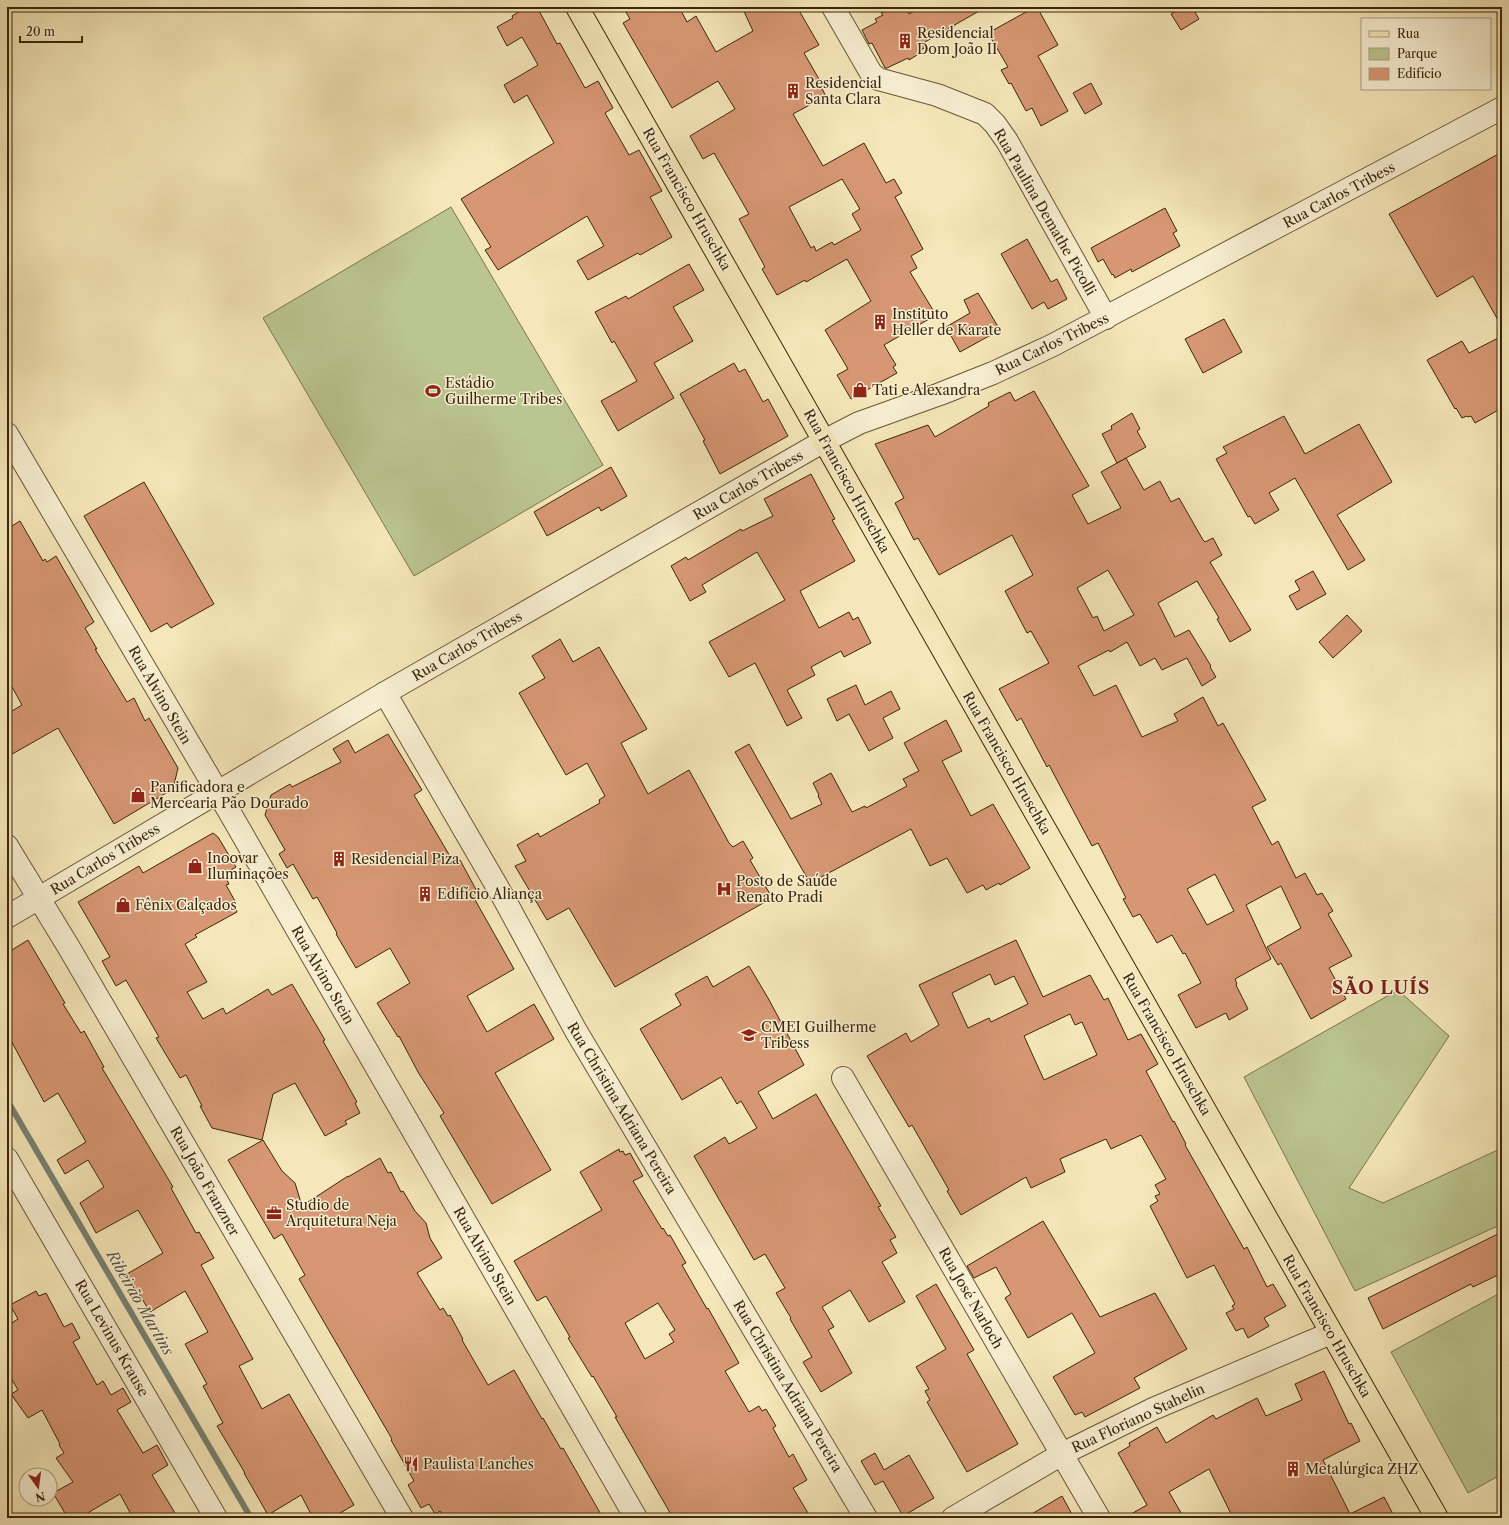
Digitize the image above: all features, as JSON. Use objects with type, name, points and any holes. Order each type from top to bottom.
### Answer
[{"type":"main road","name":"Rua Francisco Hruschka","points":[[577,7],[1437,1518]]},
{"type":"street","name":"Rua Paulina Demathe Picolli","points":[[833,7],[871,74],[878,79],[937,95],[985,114],[995,124],[1007,141],[1106,318]]},
{"type":"street","name":"Rua Carlos Tribess","points":[[7,917],[385,693],[824,441],[859,424],[993,373],[1053,345],[1502,108]]},
{"type":"street","name":"Rua Alvino Stein","points":[[7,434],[218,793],[636,1518]]},
{"type":"street","name":"Rua Christina Adriana Pereira","points":[[385,693],[502,895],[576,1031],[866,1518]]},
{"type":"street","name":"Rua João Franzner","points":[[7,846],[39,898],[402,1518]]},
{"type":"street","name":"Rua José Narloch","points":[[843,1078],[1099,1518]]},
{"type":"street","name":"Rua Levinus Krause","points":[[7,1159],[216,1518]]},
{"type":"street","name":"Rua Floriano Stahelin","points":[[953,1518],[1062,1454],[1153,1409],[1331,1332]]},
{"type":"green space","name":"Estádio Guilherme Tribes","points":[[451,207],[603,465],[414,576],[263,318]]},
{"type":"green space","points":[[1398,990],[1449,1036],[1349,1188],[1383,1203],[1502,1148],[1502,1224],[1355,1291],[1244,1077]]},
{"type":"green space","points":[[1502,1292],[1502,1474],[1468,1493],[1391,1352]]},
{"type":"building","points":[[527,7],[537,7],[557,44],[560,43],[585,88],[598,81],[613,108],[605,113],[629,155],[639,150],[662,191],[650,197],[672,237],[640,255],[638,253],[588,280],[577,261],[604,246],[587,216],[498,270],[485,250],[491,247],[461,199],[554,143],[527,95],[514,103],[504,85],[538,65],[522,37],[507,46],[497,27],[513,18],[512,16]]},
{"type":"building","points":[[623,7],[679,7],[687,22],[696,16],[716,52],[753,31],[742,7],[797,7],[819,45],[804,53],[823,86],[821,87],[826,96],[793,114],[823,166],[864,143],[886,183],[894,179],[902,193],[895,197],[923,249],[911,256],[917,268],[910,272],[936,315],[884,345],[896,365],[893,367],[897,373],[851,399],[837,375],[848,369],[825,330],[871,301],[847,259],[806,282],[805,280],[777,295],[762,269],[765,267],[739,219],[749,214],[714,153],[703,159],[690,136],[735,109],[718,81],[672,108],[623,23],[630,19]],"holes":[[[842,179],[860,209],[852,214],[861,230],[834,245],[832,242],[816,251],[814,246],[811,248],[789,207]]]},
{"type":"building","name":"Residencial Dom João II","points":[[893,7],[906,7],[909,14],[921,7],[986,7],[925,42],[927,46],[921,50],[922,52],[909,60],[908,58],[885,68],[872,43],[869,44],[862,30],[877,22],[875,19],[883,15],[881,13]]},
{"type":"building","points":[[1037,7],[1058,45],[1038,56],[1068,111],[1041,126],[1032,108],[1026,111],[1011,83],[1009,84],[1001,70],[1008,67],[988,33]]},
{"type":"building","points":[[1182,7],[1192,7],[1199,19],[1181,30],[1171,14]]},
{"type":"building","points":[[1091,83],[1102,104],[1085,114],[1073,93]]},
{"type":"building","points":[[1502,152],[1502,327],[1473,276],[1437,297],[1389,214]]},
{"type":"building","points":[[1165,208],[1177,231],[1173,233],[1180,246],[1132,272],[1131,269],[1115,278],[1103,259],[1098,262],[1091,248]]},
{"type":"building","points":[[1027,239],[1051,282],[1057,279],[1067,299],[1048,309],[1044,302],[1032,309],[1001,254]]},
{"type":"building","points":[[689,264],[704,290],[673,307],[693,341],[654,363],[674,398],[618,431],[601,401],[637,381],[614,341],[612,343],[595,312],[626,296],[628,299]]},
{"type":"building","points":[[978,293],[1000,330],[960,352],[946,327],[970,313],[964,300]]},
{"type":"building","points":[[1224,319],[1242,352],[1203,373],[1185,339]]},
{"type":"building","points":[[1502,336],[1502,408],[1475,423],[1471,416],[1462,418],[1456,408],[1455,409],[1427,360],[1462,341],[1469,353]]},
{"type":"building","points":[[734,363],[739,372],[745,369],[763,402],[768,399],[788,436],[720,474],[703,441],[705,440],[680,394]]},
{"type":"building","points":[[1034,391],[1089,486],[1072,495],[1088,524],[1121,508],[1101,472],[1126,458],[1144,490],[1160,481],[1171,502],[1179,498],[1203,540],[1205,542],[1213,538],[1222,555],[1210,562],[1251,630],[1230,642],[1217,619],[1219,618],[1197,581],[1158,603],[1175,637],[1189,630],[1216,677],[1202,686],[1187,658],[1162,670],[1155,658],[1140,666],[1127,642],[1110,652],[1109,650],[1078,666],[1094,696],[1116,685],[1142,737],[1178,721],[1174,714],[1203,697],[1218,726],[1223,723],[1266,800],[1252,807],[1272,845],[1278,841],[1296,878],[1305,873],[1317,895],[1322,893],[1333,911],[1328,914],[1352,956],[1329,968],[1346,999],[1311,1019],[1281,963],[1278,965],[1267,947],[1301,928],[1281,886],[1246,905],[1271,959],[1235,979],[1236,985],[1248,1009],[1229,1020],[1226,1013],[1196,1028],[1178,995],[1201,983],[1185,953],[1183,954],[1172,935],[1157,943],[1140,914],[1133,917],[1123,899],[1126,898],[1098,843],[1092,846],[1049,765],[1047,767],[1021,718],[1017,721],[999,689],[1049,663],[1031,631],[1027,633],[1005,591],[1033,575],[1012,535],[939,575],[918,538],[914,540],[895,503],[904,498],[875,444],[928,425],[935,437],[989,406],[988,403],[1010,392],[1015,401]],"holes":[[[1108,570],[1134,615],[1104,631],[1097,616],[1093,618],[1077,588]],[[1215,874],[1234,911],[1207,925],[1187,889]]]},
{"type":"building","points":[[1132,413],[1140,429],[1137,431],[1146,447],[1117,463],[1102,434],[1112,429],[1111,426]]},
{"type":"building","points":[[1284,416],[1305,454],[1359,424],[1392,482],[1337,515],[1365,560],[1348,570],[1295,478],[1269,493],[1279,510],[1255,524],[1250,516],[1248,517],[1216,459],[1227,453],[1223,447]]},
{"type":"building","points":[[611,467],[627,496],[601,511],[599,507],[547,536],[534,512]]},
{"type":"building","points":[[811,474],[835,519],[832,520],[855,561],[800,591],[819,628],[849,612],[853,620],[858,617],[871,643],[844,657],[841,651],[811,667],[815,675],[787,690],[802,718],[787,726],[755,663],[729,677],[709,642],[785,600],[757,552],[702,585],[706,592],[690,601],[671,566],[686,557],[688,560],[741,529],[742,531],[773,516],[764,499]]},
{"type":"building","points":[[144,482],[214,604],[171,628],[167,623],[151,632],[84,516]]},
{"type":"building","points":[[20,521],[43,561],[45,559],[47,562],[56,556],[94,622],[85,628],[97,649],[95,649],[127,702],[134,698],[145,721],[149,718],[178,768],[173,789],[114,824],[58,728],[7,757],[7,714],[22,705],[7,678],[7,529]]},
{"type":"building","points":[[1313,571],[1326,594],[1297,610],[1289,596],[1300,590],[1295,581]]},
{"type":"building","points":[[1347,615],[1362,631],[1333,658],[1319,642]]},
{"type":"building","points":[[560,639],[573,662],[599,647],[647,729],[621,743],[648,794],[689,770],[729,843],[733,847],[743,841],[753,858],[750,860],[770,894],[763,899],[765,902],[615,987],[569,908],[547,920],[515,866],[526,861],[517,845],[538,833],[540,837],[600,803],[599,800],[605,796],[587,763],[566,775],[519,693],[545,678],[532,656]]},
{"type":"building","points":[[856,685],[865,705],[891,691],[900,709],[883,718],[893,738],[869,751],[849,714],[837,721],[827,699]]},
{"type":"building","points":[[946,720],[962,751],[942,761],[971,816],[993,804],[1030,868],[1000,885],[999,883],[986,890],[983,885],[967,893],[947,858],[930,866],[911,829],[810,883],[735,752],[749,744],[791,819],[822,804],[813,783],[831,773],[852,812],[865,806],[866,808],[907,786],[903,779],[919,771],[904,743]]},
{"type":"building","points":[[388,734],[422,790],[414,795],[454,863],[460,860],[479,895],[474,898],[514,969],[467,996],[487,1032],[534,1004],[554,1039],[495,1073],[551,1170],[492,1204],[440,1116],[444,1113],[418,1072],[399,1036],[398,1037],[377,1003],[410,983],[390,948],[356,968],[317,897],[313,899],[293,864],[287,868],[279,854],[285,850],[265,815],[271,795],[290,784],[292,787],[341,762],[333,749],[348,740],[355,753]]},
{"type":"building","points":[[213,833],[218,837],[236,867],[224,874],[229,884],[226,885],[235,901],[233,902],[237,912],[195,935],[197,937],[185,944],[207,982],[187,992],[203,1019],[223,1008],[226,1014],[268,989],[272,995],[292,984],[325,1040],[323,1041],[357,1102],[355,1103],[360,1113],[345,1121],[347,1124],[325,1136],[295,1083],[273,1094],[262,1140],[212,1128],[186,1075],[180,1078],[156,1038],[159,1037],[126,980],[116,986],[102,961],[110,957],[78,902],[139,866],[143,873]]},
{"type":"building","points":[[28,940],[65,1003],[63,1004],[81,1033],[84,1031],[104,1067],[102,1068],[173,1187],[171,1188],[196,1233],[199,1232],[214,1258],[201,1265],[253,1359],[239,1366],[262,1409],[289,1394],[354,1505],[340,1513],[343,1518],[313,1518],[301,1495],[268,1515],[217,1426],[223,1423],[203,1386],[207,1384],[185,1344],[208,1332],[185,1291],[150,1312],[127,1274],[163,1253],[138,1210],[96,1233],[80,1203],[104,1187],[88,1160],[65,1174],[57,1160],[86,1142],[58,1093],[44,1102],[7,1033],[7,953]]},
{"type":"building","points":[[1016,940],[1043,997],[1090,975],[1104,1000],[1108,998],[1128,1040],[1141,1034],[1158,1064],[1146,1071],[1173,1122],[1174,1121],[1186,1144],[1185,1145],[1244,1249],[1247,1247],[1267,1287],[1273,1284],[1286,1306],[1264,1318],[1269,1326],[1248,1338],[1243,1328],[1236,1331],[1226,1313],[1234,1309],[1232,1306],[1235,1304],[1214,1265],[1187,1278],[1150,1206],[1158,1201],[1155,1196],[1160,1194],[1155,1185],[1166,1179],[1141,1135],[1111,1149],[1106,1139],[1060,1159],[1065,1172],[1031,1188],[1026,1177],[961,1215],[947,1191],[949,1190],[912,1125],[909,1127],[867,1056],[906,1033],[911,1042],[939,1025],[919,985]],"holes":[[[990,974],[995,985],[1014,976],[1028,1004],[991,1022],[989,1018],[968,1028],[952,993]],[[1070,1014],[1075,1025],[1082,1022],[1097,1055],[1044,1080],[1024,1036]]]},
{"type":"building","points":[[749,966],[804,1065],[758,1092],[773,1119],[816,1094],[881,1206],[878,1207],[896,1237],[890,1240],[897,1253],[882,1262],[905,1302],[869,1322],[850,1290],[822,1307],[834,1327],[828,1330],[852,1373],[821,1392],[803,1362],[812,1357],[776,1293],[785,1288],[765,1254],[754,1260],[694,1156],[725,1137],[729,1144],[757,1128],[741,1101],[737,1104],[721,1077],[682,1100],[640,1029],[681,1005],[675,994],[707,976],[713,987]]},
{"type":"building","points":[[263,1140],[282,1171],[295,1183],[302,1206],[348,1176],[380,1158],[388,1173],[391,1172],[401,1192],[403,1191],[415,1211],[426,1223],[430,1238],[442,1258],[417,1273],[440,1310],[443,1308],[448,1316],[450,1315],[463,1339],[462,1340],[488,1385],[514,1370],[542,1419],[543,1418],[561,1449],[563,1448],[603,1518],[444,1518],[440,1511],[435,1514],[429,1504],[421,1508],[408,1485],[414,1481],[391,1440],[392,1439],[299,1279],[305,1275],[282,1234],[274,1239],[228,1160]]},
{"type":"building","points":[[619,1149],[620,1152],[623,1151],[625,1155],[630,1153],[643,1176],[633,1181],[662,1229],[663,1228],[668,1236],[670,1235],[686,1263],[682,1265],[739,1363],[725,1371],[749,1412],[759,1406],[762,1411],[766,1409],[776,1426],[773,1428],[789,1457],[793,1454],[807,1480],[793,1488],[811,1518],[673,1518],[615,1417],[617,1417],[593,1376],[592,1377],[568,1338],[570,1337],[546,1296],[537,1301],[514,1261],[602,1210],[580,1172]],"holes":[[[658,1303],[675,1330],[669,1334],[674,1342],[645,1359],[625,1323]]]},
{"type":"building","points":[[1043,1221],[1100,1317],[1155,1293],[1187,1349],[1134,1378],[1140,1388],[1085,1417],[1082,1412],[1075,1415],[1053,1377],[1095,1353],[1072,1313],[1028,1338],[1005,1298],[1011,1294],[996,1267],[974,1278],[967,1266]]},
{"type":"building","points":[[1502,1232],[1502,1273],[1473,1287],[1471,1284],[1383,1329],[1368,1298]]},
{"type":"building","points":[[936,1284],[974,1350],[967,1354],[1018,1444],[967,1472],[927,1402],[930,1400],[925,1391],[929,1389],[916,1367],[946,1349],[916,1296]]},
{"type":"building","points":[[36,1291],[39,1296],[46,1293],[64,1327],[72,1323],[80,1338],[73,1342],[97,1385],[103,1381],[111,1395],[123,1388],[131,1402],[117,1410],[143,1453],[157,1445],[168,1465],[152,1475],[178,1518],[133,1518],[120,1494],[79,1518],[68,1518],[58,1501],[58,1490],[73,1482],[56,1458],[64,1453],[59,1445],[60,1444],[42,1410],[28,1418],[11,1394],[18,1390],[7,1371],[7,1326],[18,1319],[10,1305]]},
{"type":"building","points":[[1324,1371],[1349,1424],[1351,1423],[1360,1441],[1323,1460],[1350,1514],[1384,1497],[1395,1518],[1233,1518],[1209,1469],[1169,1492],[1184,1518],[1124,1518],[1147,1505],[1118,1453],[1130,1446],[1129,1443],[1157,1427],[1166,1443],[1213,1415],[1216,1419],[1257,1398],[1266,1416],[1302,1400],[1295,1384]]},
{"type":"building","points":[[875,1453],[884,1470],[909,1455],[934,1498],[903,1516],[883,1481],[875,1485],[861,1461]]},
{"type":"building","points":[[1062,1496],[1074,1518],[1025,1518]]},
{"type":"waterway","name":"Ribeirão Martins","points":[[7,1100],[251,1518]]},
{"type":"place","name":"Residencial Dom João II","points":[[905,41]]},
{"type":"place","name":"Residencial Santa Clara","points":[[793,91]]},
{"type":"place","name":"Instituto Heller de Karate","points":[[880,322]]},
{"type":"place","name":"Tati e Alexandra","points":[[860,390]]},
{"type":"place","name":"Estádio Guilherme Tribes","points":[[433,391]]},
{"type":"place","name":"Panificadora e Mercearia Pão Dourado","points":[[138,795]]},
{"type":"place","name":"Residencial Piza","points":[[339,859]]},
{"type":"place","name":"Inoovar Iluminações","points":[[195,866]]},
{"type":"place","name":"Posto de Saúde Renato Pradi","points":[[724,889]]},
{"type":"place","name":"Edifício Aliança","points":[[425,894]]},
{"type":"place","name":"Fênix Calçados","points":[[123,905]]},
{"type":"place","name":"CMEI Guilherme Tribess","points":[[749,1035]]},
{"type":"place","name":"Studio de Arquitetura Neja","points":[[274,1213]]},
{"type":"place","name":"Paulista Lanches","points":[[411,1464]]},
{"type":"place","name":"Metalúrgica ZHZ","points":[[1293,1469]]},
{"type":"district","name":"SÃO LUÍS","points":[[1381,988]]}]
